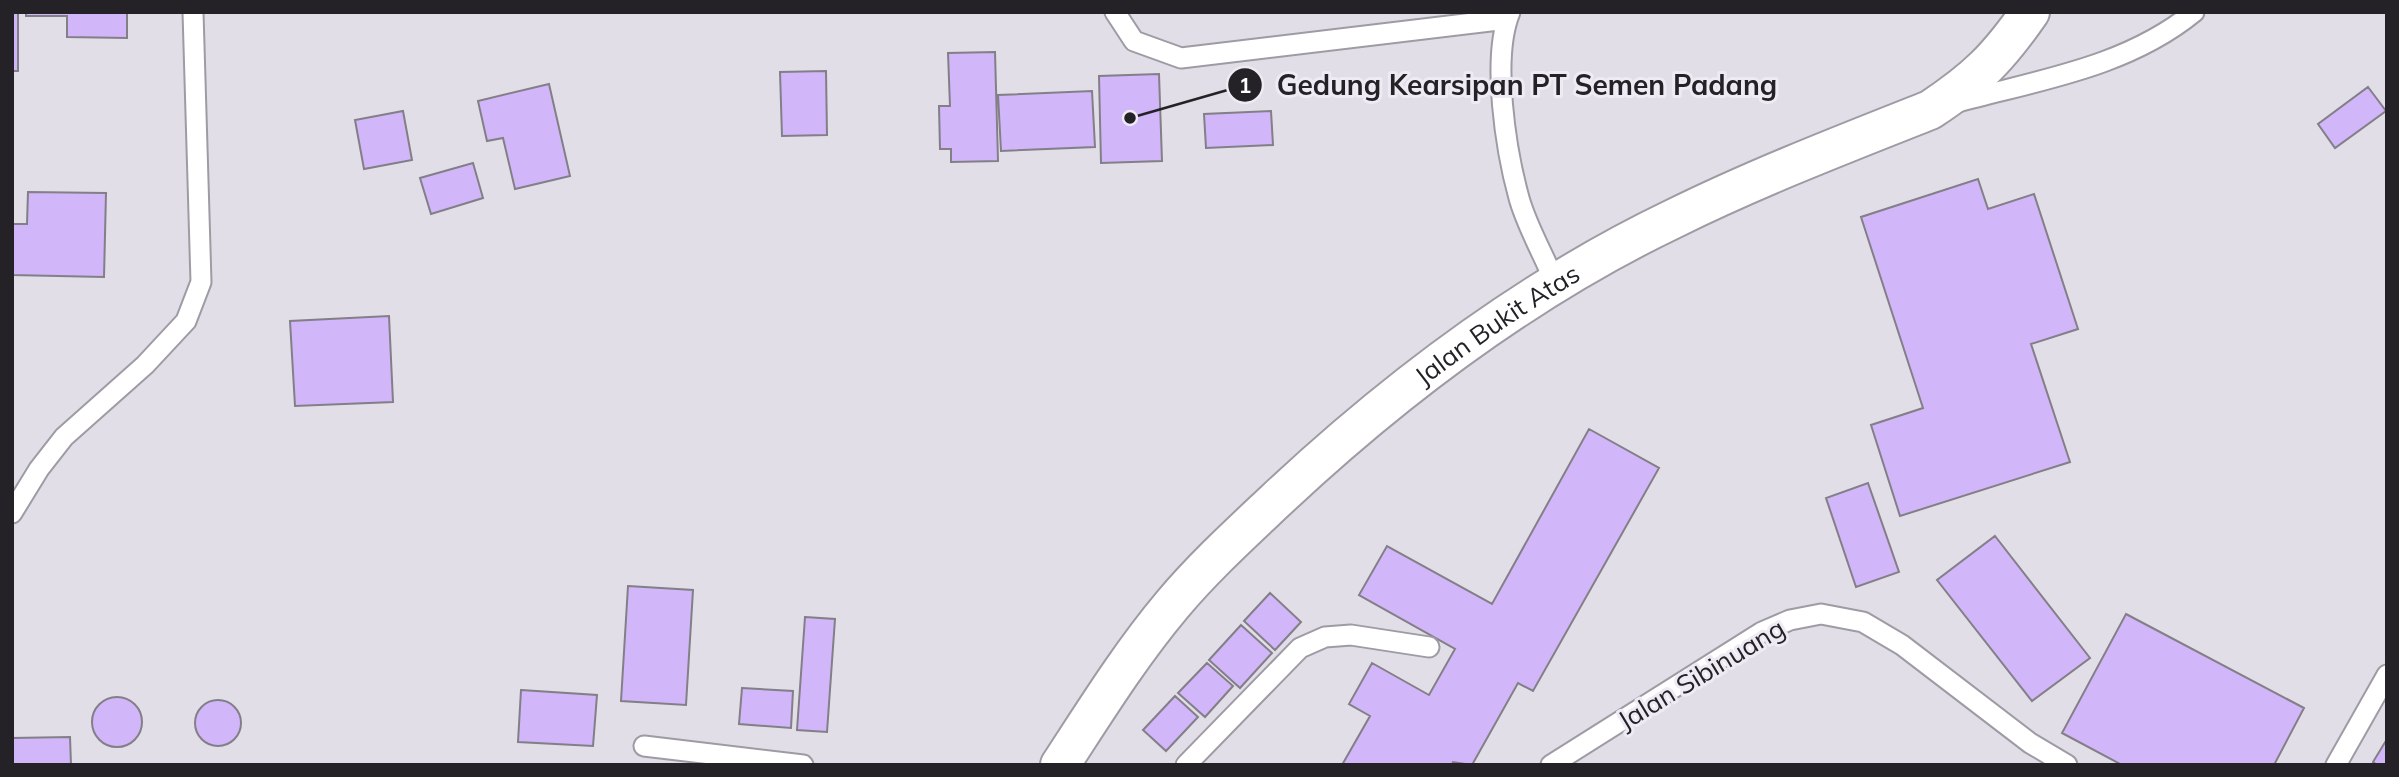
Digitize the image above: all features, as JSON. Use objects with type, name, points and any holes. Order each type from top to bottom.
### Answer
[{"type":"street","name":"Jalan Bukit Atas","points":[[1060,765],[1130,659],[1201,571],[1324,454],[1472,337],[1555,283],[1672,219],[1930,110],[1968,85],[1993,63],[2030,12]]},
{"type":"lane","points":[[12,513],[39,469],[64,437],[145,365],[186,321],[201,282],[193,12]]},
{"type":"lane","points":[[1115,12],[1133,41],[1181,58],[1508,16],[1502,44],[1502,98],[1520,199],[1555,283]]},
{"type":"lane","points":[[1930,110],[2104,62],[2146,45],[2194,12]]},
{"type":"lane","name":"Jalan Sibinuang","points":[[1551,765],[1762,632],[1790,620],[1822,614],[1863,622],[1902,645],[2030,743],[2067,765]]},
{"type":"lane","points":[[1186,765],[1300,648],[1325,637],[1351,635],[1429,647]]},
{"type":"lane","points":[[2336,765],[2387,675]]},
{"type":"lane","points":[[644,746],[803,765]]},
{"type":"building","points":[[12,12],[18,12],[18,71],[12,71]]},
{"type":"building","points":[[26,12],[127,12],[127,38],[67,37],[67,16],[26,16]]},
{"type":"building","points":[[995,52],[998,161],[951,162],[951,149],[940,149],[939,106],[950,106],[948,53]]},
{"type":"building","points":[[826,71],[827,135],[782,136],[780,72]]},
{"type":"building","points":[[1159,74],[1162,161],[1101,163],[1099,76]]},
{"type":"building","points":[[549,84],[570,176],[515,189],[503,138],[487,141],[478,101]]},
{"type":"building","points":[[2368,87],[2386,111],[2335,148],[2318,124]]},
{"type":"building","points":[[1092,91],[1095,147],[1001,151],[998,95]]},
{"type":"building","points":[[403,111],[412,160],[364,169],[355,120]]},
{"type":"building","points":[[1271,111],[1273,145],[1206,148],[1204,114]]},
{"type":"building","points":[[473,163],[483,198],[431,214],[420,178]]},
{"type":"building","points":[[1978,179],[1988,209],[2034,194],[2078,329],[2031,344],[2070,462],[1900,516],[1871,425],[1923,408],[1861,217]]},
{"type":"building","points":[[28,192],[106,193],[104,277],[12,275],[12,224],[27,224]]},
{"type":"building","points":[[389,316],[393,402],[295,406],[290,321]]},
{"type":"building","points":[[1589,429],[1659,468],[1533,691],[1518,683],[1472,765],[1453,762],[1452,765],[1342,765],[1370,716],[1349,704],[1372,663],[1429,695],[1455,649],[1359,595],[1387,546],[1492,604]]},
{"type":"building","points":[[1868,483],[1899,572],[1856,587],[1826,498]]},
{"type":"building","points":[[1995,536],[2090,658],[2032,701],[1937,580]]},
{"type":"building","points":[[628,586],[693,590],[686,705],[621,701]]},
{"type":"building","points":[[1270,593],[1301,622],[1275,650],[1244,621]]},
{"type":"building","points":[[2126,614],[2304,708],[2274,765],[2122,765],[2062,733]]},
{"type":"building","points":[[805,617],[835,619],[827,732],[797,730]]},
{"type":"building","points":[[1241,625],[1272,653],[1240,688],[1209,660]]},
{"type":"building","points":[[1207,663],[1233,686],[1205,717],[1178,693]]},
{"type":"building","points":[[742,688],[793,691],[791,728],[739,724]]},
{"type":"building","points":[[521,690],[597,695],[593,746],[518,742]]},
{"type":"building","points":[[1175,696],[1198,717],[1166,751],[1143,730]]},
{"type":"building","points":[[117,697],[134,705],[142,722],[134,739],[117,747],[100,739],[92,722],[100,705]]},
{"type":"building","points":[[218,700],[234,707],[241,723],[234,739],[218,746],[202,739],[195,723],[202,707]]},
{"type":"building","points":[[70,737],[71,765],[12,765],[12,738]]},
{"type":"building","points":[[2387,739],[2387,765],[2377,765],[2373,762]]},
{"type":"place","name":"Gedung Kearsipan PT Semen Padang","points":[[1130,118]]}]
